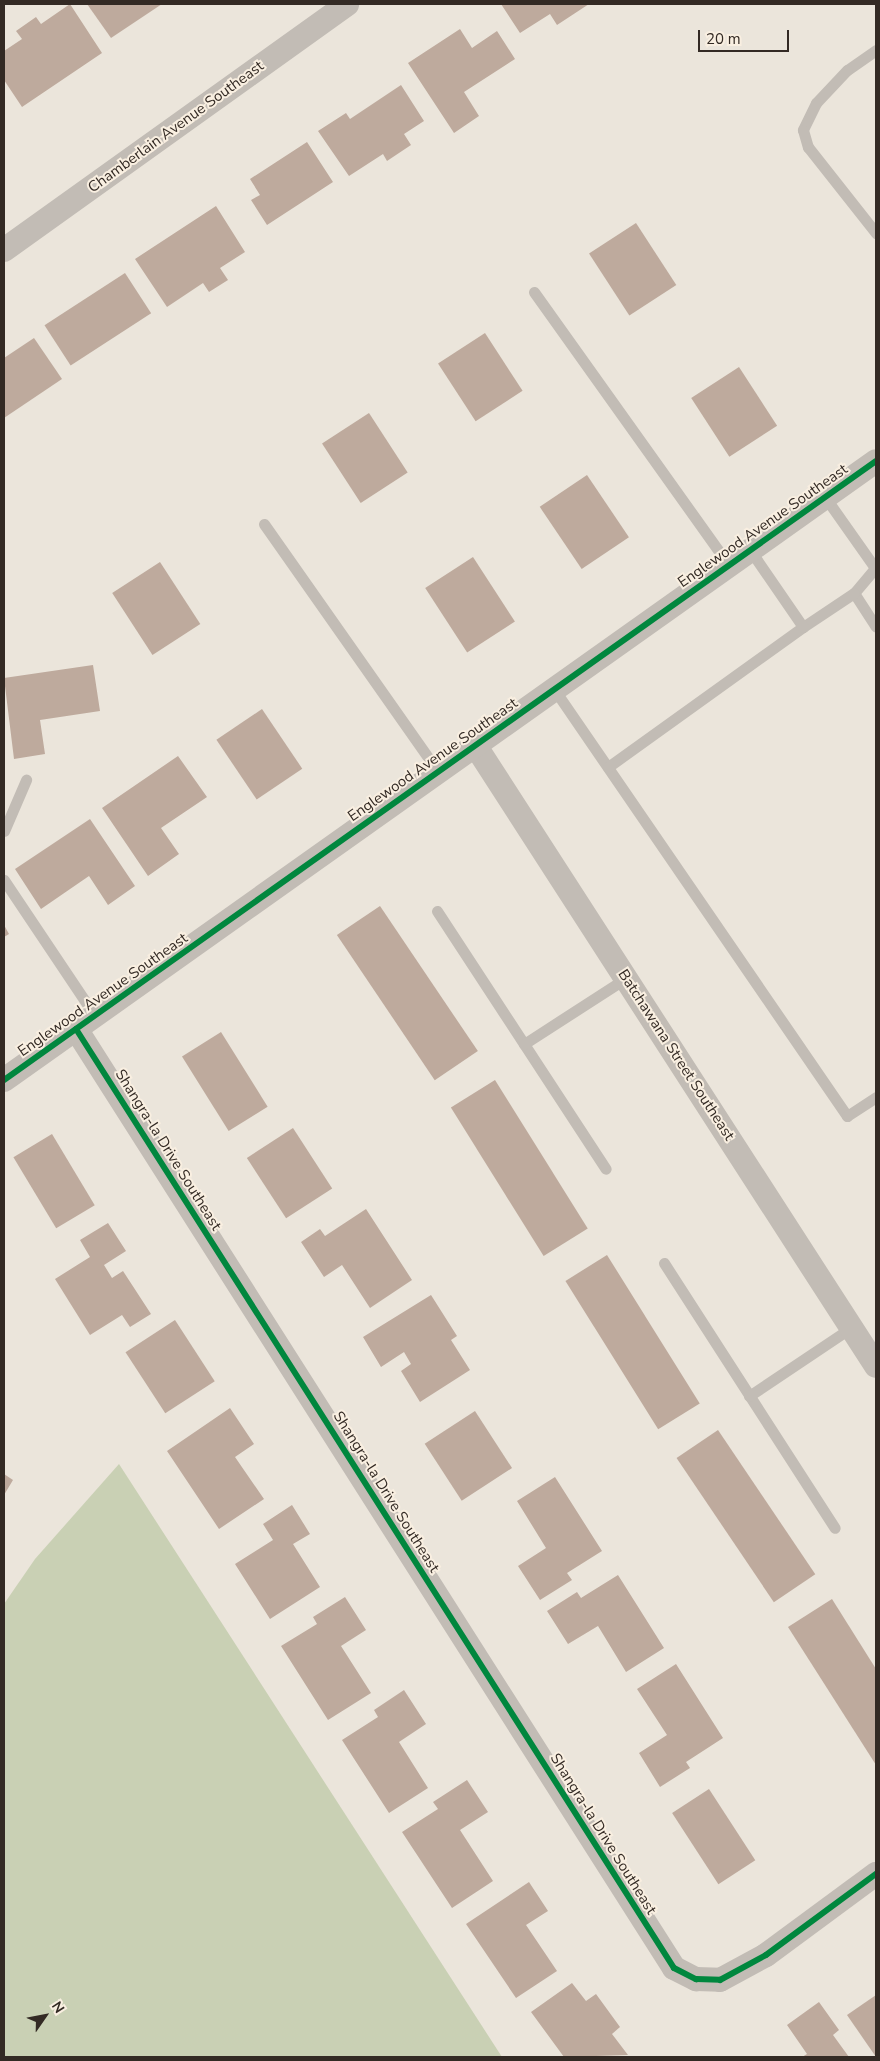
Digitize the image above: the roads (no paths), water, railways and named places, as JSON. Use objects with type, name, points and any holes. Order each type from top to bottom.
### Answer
[{"type":"street","name":"Chamberlain Avenue Southeast","points":[[4,250],[348,4]]},
{"type":"street","name":"Englewood Avenue Southeast","points":[[4,1080],[876,460]]},
{"type":"street","name":"Batchawana Street Southeast","points":[[475,745],[876,1366]]},
{"type":"street","name":"Shangra-la Drive Southeast","points":[[86,1023],[674,1968],[696,1979],[720,1980],[766,1955],[876,1874]]},
{"type":"lane","points":[[876,50],[847,70],[816,102],[803,130],[808,147],[876,233]]},
{"type":"lane","points":[[534,292],[729,565]]},
{"type":"lane","points":[[608,768],[854,593],[876,568],[825,497]]},
{"type":"lane","points":[[264,524],[438,772]]},
{"type":"lane","points":[[750,550],[804,628]]},
{"type":"lane","points":[[854,593],[876,627]]},
{"type":"lane","points":[[554,689],[847,1116],[876,1097]]},
{"type":"lane","points":[[4,831],[26,780]]},
{"type":"lane","points":[[4,880],[86,1023]]},
{"type":"lane","points":[[437,911],[606,1169]]},
{"type":"lane","points":[[524,1044],[626,978]]},
{"type":"lane","points":[[664,1263],[835,1528]]},
{"type":"lane","points":[[749,1396],[852,1328]]}]
